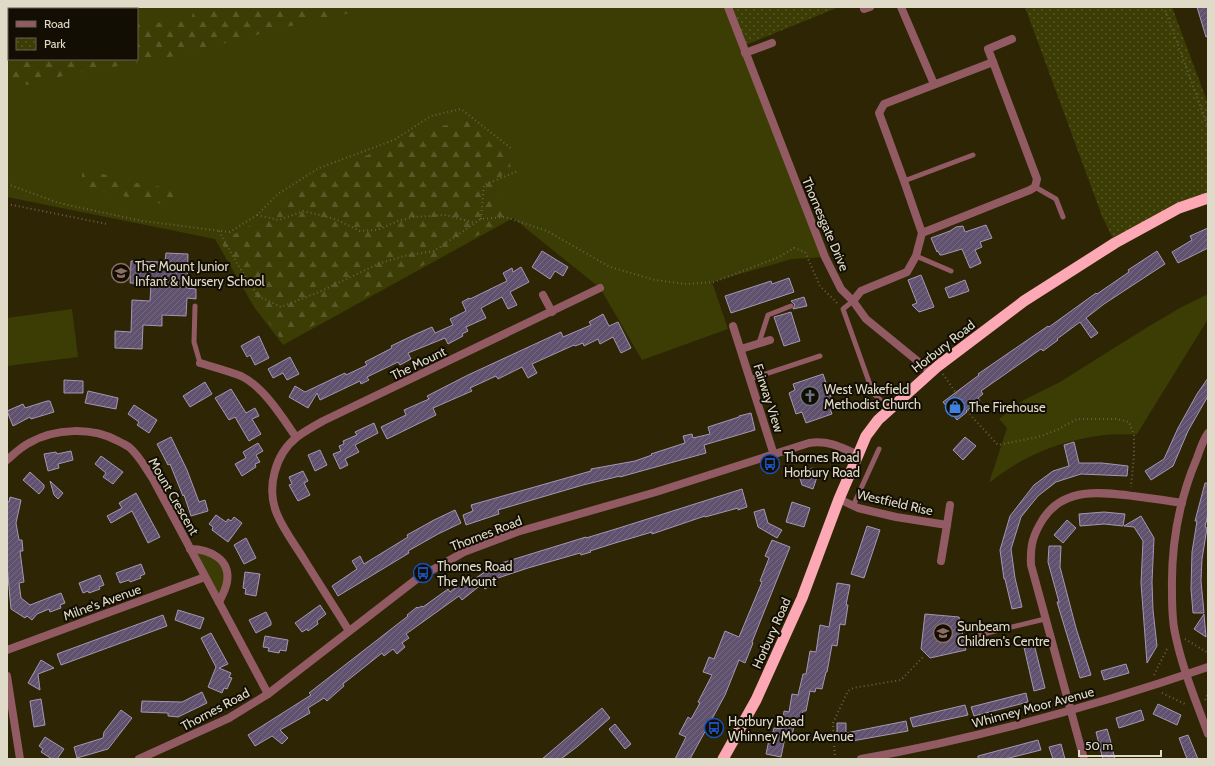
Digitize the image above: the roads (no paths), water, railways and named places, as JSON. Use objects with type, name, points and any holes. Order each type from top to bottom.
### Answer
[{"type":"highway","name":"Horbury Road","points":[[723,759],[756,700],[798,606],[839,499],[866,436],[878,420],[934,369],[1024,301],[1115,243],[1179,208],[1208,198]]},
{"type":"street","name":"Thornesgate Drive","points":[[728,7],[824,257],[841,289],[853,301],[866,319],[934,369]]},
{"type":"street","points":[[902,7],[934,84]]},
{"type":"street","points":[[922,233],[1035,187],[1038,179],[988,48],[1012,39]]},
{"type":"street","points":[[745,53],[772,43]]},
{"type":"street","points":[[853,301],[862,291],[907,272],[916,256],[922,233],[879,113],[884,104],[993,62]]},
{"type":"street","name":"The Mount","points":[[349,631],[290,538],[277,514],[274,504],[273,481],[280,457],[287,446],[296,437],[308,429],[600,288]]},
{"type":"street","points":[[543,295],[552,312]]},
{"type":"street","name":"Fairway View","points":[[733,326],[774,455]]},
{"type":"street","name":"Fairway View","points":[[740,349],[770,340]]},
{"type":"street","points":[[200,363],[242,376],[253,384],[275,408],[296,437]]},
{"type":"street","name":"Mount Crescent","points":[[7,460],[29,443],[43,436],[60,432],[92,432],[109,436],[129,447],[142,462],[153,480],[268,694]]},
{"type":"street","points":[[1208,433],[1192,468],[1182,503],[1175,533],[1172,565],[1172,604],[1175,633],[1186,674],[1208,734]]},
{"type":"street","name":"Thornes Road","points":[[139,759],[229,718],[268,694],[418,578],[464,552],[517,532],[656,492],[809,444],[819,442],[831,443],[858,455]]},
{"type":"street","points":[[1084,759],[1044,619],[1031,565],[1030,547],[1036,530],[1047,513],[1060,502],[1073,496],[1085,493],[1103,492],[1182,503]]},
{"type":"street","name":"Westfield Rise","points":[[839,499],[858,508],[896,517],[947,525]]},
{"type":"street","name":"Westfield Rise","points":[[941,561],[950,505]]},
{"type":"street","name":"Mount Crescent","points":[[190,549],[207,551],[220,558],[225,565],[228,574],[227,582],[219,602]]},
{"type":"street","name":"Milne's Avenue","points":[[7,650],[205,577]]},
{"type":"street","name":"Whinney Moor Avenue","points":[[861,759],[900,752],[970,736],[1071,711],[1208,667]]},
{"type":"street","points":[[7,676],[20,759]]},
{"type":"street","name":"Thornes Road","points":[[151,759],[166,748]]},
{"type":"lane","points":[[904,181],[973,155]]},
{"type":"lane","points":[[1035,187],[1056,199],[1063,217]]},
{"type":"lane","points":[[916,256],[951,271]]},
{"type":"lane","points":[[853,301],[843,309],[874,394],[890,409]]},
{"type":"lane","points":[[195,306],[194,342],[200,363]]},
{"type":"lane","points":[[759,344],[768,315],[791,306]]},
{"type":"lane","points":[[750,379],[820,356]]},
{"type":"lane","points":[[853,506],[879,449]]},
{"type":"lane","points":[[979,635],[1044,619]]},
{"type":"place","name":"The Mount Junior Infant & Nursery School","points":[[121,273]]},
{"type":"place","name":"West Wakefield Methodist Church","points":[[810,396]]},
{"type":"place","name":"The Firehouse","points":[[955,407]]},
{"type":"place","name":"Thornes Road Horbury Road","points":[[770,464]]},
{"type":"place","name":"Thornes Road The Mount","points":[[423,573]]},
{"type":"place","name":"Sunbeam Children's Centre","points":[[943,633]]},
{"type":"place","name":"Horbury Road Whinney Moor Avenue","points":[[714,728]]}]
